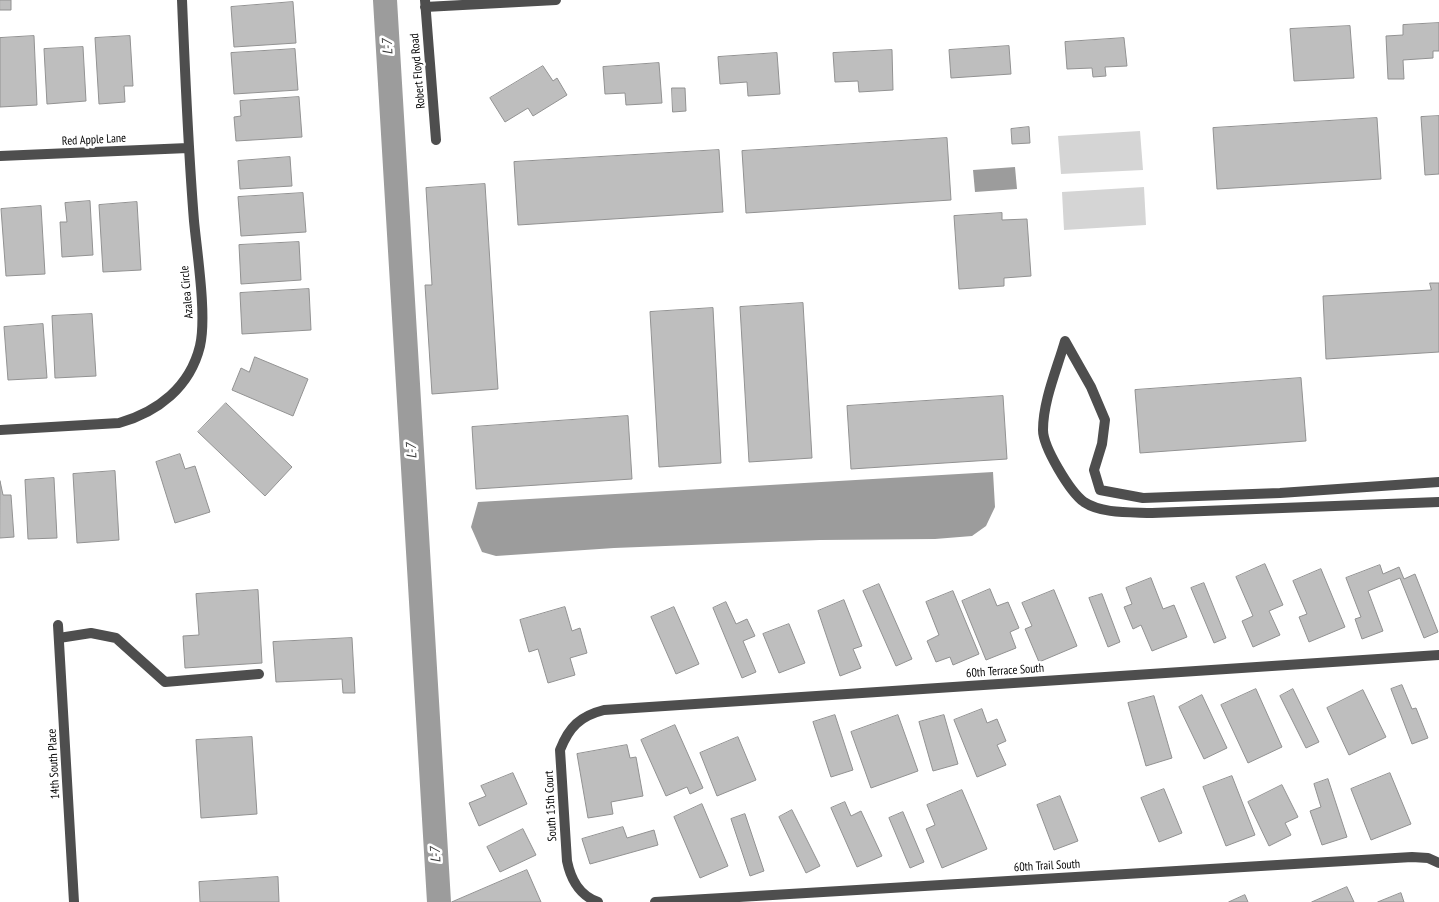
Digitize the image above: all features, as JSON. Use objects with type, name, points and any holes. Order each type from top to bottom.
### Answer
[{"type":"street","name":"Azalea Circle","points":[[0,430],[119,424],[143,415],[164,402],[187,377],[200,346],[203,329],[188,148],[182,0]]},
{"type":"street","points":[[425,4],[556,0]]},
{"type":"street","name":"Robert Floyd Road","points":[[425,4],[436,140]]},
{"type":"street","name":"Red Apple Lane","points":[[0,156],[188,148]]},
{"type":"street","points":[[1439,482],[1280,493],[1143,498],[1100,490],[1094,470],[1102,444],[1105,420],[1091,387],[1065,341],[1046,406],[1042,431],[1051,459],[1084,502],[1107,510],[1152,513],[1439,502]]},
{"type":"street","name":"14th South Place","points":[[58,625],[74,902]]},
{"type":"street","points":[[59,638],[91,633],[116,638],[166,682],[259,674]]},
{"type":"street","name":"60th Terrace South","points":[[575,722],[589,714],[604,710],[1439,655]]},
{"type":"street","name":"South 15th Court","points":[[575,722],[566,735],[560,750],[567,861],[570,877],[579,890],[598,902]]},
{"type":"street","name":"60th Trail South","points":[[655,902],[1412,857],[1428,858],[1439,863]]},
{"type":"shaded area","points":[[1140,131],[1143,170],[1061,174],[1058,136]]},
{"type":"shaded area","points":[[1015,167],[1017,189],[975,192],[973,170]]},
{"type":"shaded area","points":[[1144,187],[1146,225],[1064,230],[1062,192]]},
{"type":"shaded area","points":[[993,472],[995,507],[986,526],[972,536],[935,539],[820,540],[614,548],[496,556],[482,552],[471,527],[478,502]]},
{"type":"building","points":[[0,0],[11,0],[11,10],[0,10]]},
{"type":"building","points":[[293,2],[296,43],[234,47],[231,7]]},
{"type":"building","points":[[1439,23],[1439,51],[1433,51],[1433,58],[1403,60],[1404,79],[1388,79],[1386,36],[1403,35],[1403,25]]},
{"type":"building","points":[[1350,26],[1354,78],[1294,81],[1290,29]]},
{"type":"building","points":[[34,36],[37,105],[0,107],[0,38]]},
{"type":"building","points":[[130,36],[133,86],[124,86],[125,102],[99,104],[95,38]]},
{"type":"building","points":[[1124,38],[1127,66],[1105,67],[1106,76],[1093,77],[1092,68],[1067,69],[1065,42]]},
{"type":"building","points":[[1009,46],[1011,74],[951,78],[949,50]]},
{"type":"building","points":[[83,47],[86,101],[47,104],[44,49]]},
{"type":"building","points":[[295,49],[298,90],[234,94],[231,53]]},
{"type":"building","points":[[892,50],[893,90],[859,92],[858,81],[835,82],[833,53]]},
{"type":"building","points":[[777,53],[780,94],[748,96],[747,82],[720,84],[718,57]]},
{"type":"building","points":[[659,63],[662,103],[626,105],[625,93],[605,94],[603,67]]},
{"type":"building","points":[[543,66],[553,81],[557,78],[567,95],[533,116],[528,108],[505,122],[490,98]]},
{"type":"building","points":[[672,88],[685,88],[686,111],[673,112]]},
{"type":"building","points":[[299,97],[302,137],[236,141],[234,117],[241,116],[240,101]]},
{"type":"building","points":[[1439,116],[1439,174],[1425,175],[1421,117]]},
{"type":"building","points":[[1377,118],[1381,179],[1217,189],[1213,128]]},
{"type":"building","points":[[1029,127],[1030,143],[1012,144],[1011,129]]},
{"type":"building","points":[[947,138],[951,200],[746,213],[742,151]]},
{"type":"building","points":[[719,150],[723,212],[518,225],[514,162]]},
{"type":"building","points":[[290,157],[292,186],[240,189],[238,161]]},
{"type":"building","points":[[485,184],[498,389],[432,394],[425,285],[432,285],[426,188]]},
{"type":"building","points":[[303,193],[306,232],[241,236],[238,197]]},
{"type":"building","points":[[90,201],[93,255],[62,257],[60,222],[67,222],[65,203]]},
{"type":"building","points":[[137,202],[141,270],[103,272],[99,205]]},
{"type":"building","points":[[41,206],[45,274],[6,276],[1,209]]},
{"type":"building","points":[[1002,213],[1002,220],[1027,219],[1031,276],[1004,278],[1004,286],[959,289],[954,216]]},
{"type":"building","points":[[299,242],[301,280],[241,284],[239,245]]},
{"type":"building","points":[[1430,283],[1439,283],[1439,352],[1326,359],[1323,296],[1431,290]]},
{"type":"building","points":[[309,289],[311,330],[242,334],[240,293]]},
{"type":"building","points":[[803,303],[812,458],[749,462],[740,307]]},
{"type":"building","points":[[713,308],[721,463],[659,467],[650,312]]},
{"type":"building","points":[[92,314],[96,376],[55,378],[52,316]]},
{"type":"building","points":[[43,324],[47,378],[8,380],[4,327]]},
{"type":"building","points":[[255,357],[308,379],[293,416],[232,390],[241,368],[249,372]]},
{"type":"building","points":[[1301,378],[1306,441],[1140,453],[1135,390]]},
{"type":"building","points":[[1003,396],[1007,459],[851,469],[847,406]]},
{"type":"building","points":[[226,403],[292,467],[265,496],[198,432]]},
{"type":"building","points":[[628,416],[632,479],[476,489],[472,427]]},
{"type":"building","points":[[180,454],[185,469],[195,466],[210,512],[175,523],[156,462]]},
{"type":"building","points":[[115,471],[119,540],[77,543],[73,474]]},
{"type":"building","points":[[54,478],[57,538],[28,539],[25,480]]},
{"type":"building","points":[[0,481],[3,495],[11,495],[14,537],[0,538]]},
{"type":"building","points":[[1265,564],[1283,605],[1269,611],[1280,635],[1253,647],[1242,621],[1253,616],[1236,577]]},
{"type":"building","points":[[1380,565],[1383,574],[1399,567],[1404,579],[1415,574],[1438,632],[1424,638],[1400,578],[1368,591],[1383,631],[1362,639],[1355,619],[1361,617],[1346,578]]},
{"type":"building","points":[[1321,569],[1345,627],[1309,642],[1299,617],[1307,614],[1293,581]]},
{"type":"building","points":[[1151,578],[1163,609],[1174,605],[1187,637],[1152,651],[1141,625],[1133,629],[1124,607],[1132,604],[1126,588]]},
{"type":"building","points":[[1204,583],[1226,638],[1214,643],[1191,588]]},
{"type":"building","points":[[879,584],[912,659],[896,666],[863,591]]},
{"type":"building","points":[[990,589],[997,606],[1008,602],[1019,628],[1010,632],[1016,648],[986,660],[962,601]]},
{"type":"building","points":[[258,590],[262,663],[185,668],[183,636],[199,635],[196,594]]},
{"type":"building","points":[[1054,590],[1077,646],[1039,662],[1025,629],[1032,626],[1022,603]]},
{"type":"building","points":[[953,591],[979,654],[953,665],[950,657],[936,662],[927,641],[939,635],[926,602]]},
{"type":"building","points":[[1102,594],[1120,642],[1108,647],[1089,598]]},
{"type":"building","points":[[844,600],[862,646],[853,649],[861,668],[840,676],[818,611]]},
{"type":"building","points":[[726,602],[736,624],[747,619],[755,636],[743,641],[756,672],[742,678],[713,608]]},
{"type":"building","points":[[565,607],[572,631],[580,628],[587,653],[570,658],[575,675],[548,683],[538,649],[529,652],[520,620]]},
{"type":"building","points":[[674,607],[699,664],[676,674],[651,617]]},
{"type":"building","points":[[789,624],[805,663],[779,673],[763,634]]},
{"type":"building","points":[[352,638],[355,693],[343,693],[342,679],[276,682],[273,642]]},
{"type":"building","points":[[1402,685],[1412,709],[1416,708],[1428,738],[1412,744],[1391,689]]},
{"type":"building","points":[[1256,689],[1282,747],[1248,763],[1221,705]]},
{"type":"building","points":[[1293,689],[1319,742],[1306,748],[1280,696]]},
{"type":"building","points":[[1363,690],[1386,737],[1349,755],[1327,708]]},
{"type":"building","points":[[1202,695],[1227,748],[1204,759],[1179,707]]},
{"type":"building","points":[[1154,696],[1172,758],[1146,766],[1128,703]]},
{"type":"building","points":[[982,709],[987,723],[997,719],[1006,741],[997,745],[1006,765],[977,777],[954,720]]},
{"type":"building","points":[[835,715],[853,770],[831,777],[813,722]]},
{"type":"building","points":[[898,715],[918,771],[871,788],[851,732]]},
{"type":"building","points":[[944,715],[958,764],[933,771],[919,722]]},
{"type":"building","points":[[675,725],[703,788],[690,794],[687,787],[666,796],[641,740]]},
{"type":"building","points":[[252,737],[257,814],[201,818],[196,740]]},
{"type":"building","points":[[738,737],[756,780],[717,796],[700,753]]},
{"type":"building","points":[[627,745],[630,758],[636,757],[643,796],[611,802],[613,814],[588,818],[577,754]]},
{"type":"building","points":[[513,773],[527,804],[479,826],[469,803],[486,796],[481,786]]},
{"type":"building","points":[[1390,773],[1411,824],[1371,840],[1351,789]]},
{"type":"building","points":[[1232,776],[1255,835],[1226,846],[1203,787]]},
{"type":"building","points":[[1328,779],[1347,837],[1322,845],[1310,811],[1321,807],[1314,784]]},
{"type":"building","points":[[1282,785],[1298,817],[1285,823],[1291,835],[1269,846],[1248,802]]},
{"type":"building","points":[[1164,789],[1182,833],[1159,842],[1141,798]]},
{"type":"building","points":[[962,790],[987,849],[942,868],[926,829],[935,825],[927,805]]},
{"type":"building","points":[[1060,796],[1078,841],[1054,850],[1037,805]]},
{"type":"building","points":[[845,802],[851,816],[861,811],[882,856],[857,867],[831,808]]},
{"type":"building","points":[[702,804],[728,866],[700,878],[674,817]]},
{"type":"building","points":[[792,810],[820,866],[806,873],[779,817]]},
{"type":"building","points":[[903,812],[924,862],[910,868],[889,818]]},
{"type":"building","points":[[745,814],[764,871],[750,876],[731,819]]},
{"type":"building","points":[[623,827],[627,838],[654,830],[658,845],[590,864],[582,839]]},
{"type":"building","points":[[523,829],[536,855],[500,872],[487,847]]},
{"type":"building","points":[[527,870],[541,902],[452,902]]},
{"type":"building","points":[[278,877],[279,902],[200,902],[199,882]]},
{"type":"building","points":[[1347,887],[1354,902],[1312,902]]},
{"type":"building","points":[[1401,893],[1404,902],[1378,902]]},
{"type":"building","points":[[1245,895],[1248,902],[1229,902]]},
{"type":"waterway","name":"L-7","points":[[385,0],[439,902]]}]
